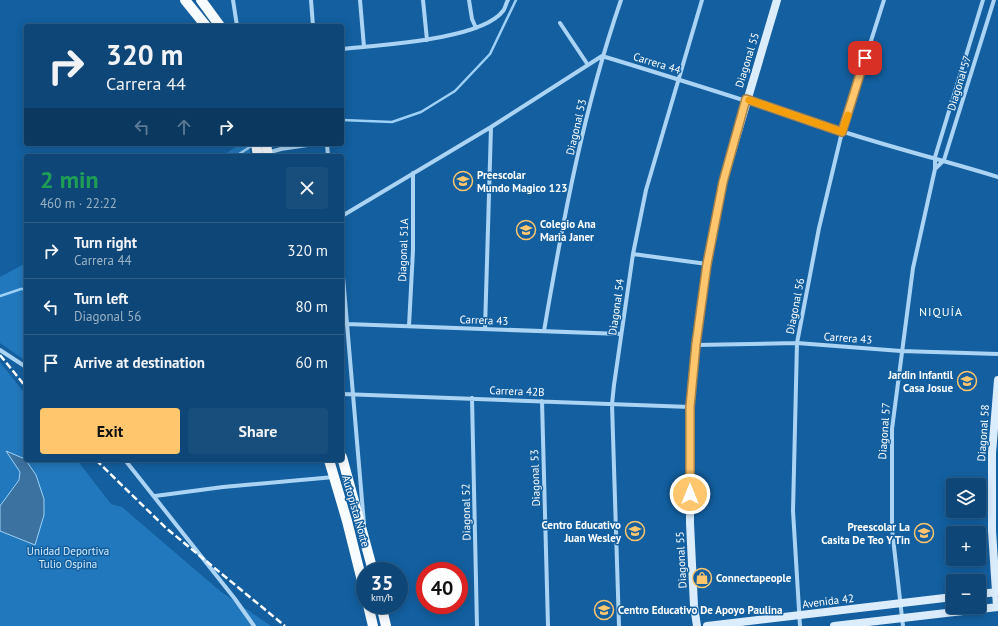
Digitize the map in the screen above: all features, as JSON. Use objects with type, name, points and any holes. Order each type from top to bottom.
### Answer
[{"type":"main road","points":[[185,0],[204,24]]},
{"type":"main road","points":[[201,0],[219,24]]},
{"type":"main road","name":"Autopista Norte","points":[[330,462],[357,562]]},
{"type":"main road","name":"Autopista Norte","points":[[343,462],[371,562]]},
{"type":"main road","points":[[370,614],[373,626]]},
{"type":"main road","points":[[383,614],[386,626]]},
{"type":"street","points":[[233,0],[237,24]]},
{"type":"street","points":[[311,0],[313,24]]},
{"type":"street","points":[[360,0],[364,46]]},
{"type":"street","points":[[423,0],[427,40]]},
{"type":"street","points":[[469,0],[472,19],[476,28]]},
{"type":"street","points":[[344,49],[427,40],[473,31],[503,12],[508,0]]},
{"type":"street","name":"Diagonal 53","points":[[544,331],[558,247],[602,56],[621,0]]},
{"type":"street","name":"Diagonal 54","points":[[619,626],[612,404],[621,334],[633,254],[646,190],[702,0]]},
{"type":"street","name":"Diagonal 55","points":[[697,626],[694,606],[690,523],[690,407],[696,344],[707,264],[723,182],[746,99],[777,0]]},
{"type":"street","name":"Diagonal 56","points":[[800,626],[793,511],[797,343],[819,228],[842,132],[884,0]]},
{"type":"street","name":"Diagonal 57","points":[[902,622],[892,530],[891,474],[892,429],[901,351],[913,268],[935,169],[935,157],[983,0]]},
{"type":"street","name":"Diagonal 57","points":[[935,169],[944,160],[994,0]]},
{"type":"street","points":[[560,23],[588,65]]},
{"type":"street","points":[[344,215],[491,127],[602,56]]},
{"type":"street","name":"Carrera 44","points":[[602,56],[746,99],[842,132],[935,157],[998,177]]},
{"type":"street","points":[[485,329],[491,127]]},
{"type":"street","points":[[264,154],[280,148],[297,146]]},
{"type":"street","name":"Diagonal 51A","points":[[409,326],[413,250],[413,173]]},
{"type":"street","points":[[633,254],[707,264]]},
{"type":"street","points":[[344,289],[365,539]]},
{"type":"street","name":"Carrera 43","points":[[347,324],[621,334]]},
{"type":"street","name":"Carrera 43","points":[[696,344],[797,343],[901,351],[998,354]]},
{"type":"street","points":[[0,350],[24,366]]},
{"type":"street","name":"Diagonal 58","points":[[998,380],[992,454],[992,531],[998,607]]},
{"type":"street","name":"Carrera 42B","points":[[344,394],[690,407]]},
{"type":"street","name":"Diagonal 52","points":[[472,398],[477,626]]},
{"type":"street","name":"Diagonal 53","points":[[542,401],[548,626]]},
{"type":"street","points":[[127,462],[235,599],[254,626]]},
{"type":"street","points":[[155,496],[223,487],[334,477]]},
{"type":"street","points":[[986,593],[997,592]]},
{"type":"street","name":"Avenida 42","points":[[707,626],[946,598]]},
{"type":"street","points":[[834,626],[902,622],[998,607]]},
{"type":"green space","points":[[237,146],[249,146],[251,154],[225,154]]},
{"type":"green space","points":[[24,264],[24,360],[0,343],[0,277]]},
{"type":"green space","name":"Unidad Deportiva Tulio Ospina","points":[[0,362],[24,392],[24,462],[79,462],[111,504],[122,507],[220,591],[271,626],[0,626]]},
{"type":"shaded area","points":[[6,451],[24,459],[24,462],[27,462],[36,475],[44,499],[44,515],[35,545],[0,531],[0,506],[19,480],[20,472]]},
{"type":"waterway","points":[[344,120],[392,122],[421,112],[455,91],[490,54],[516,0]]},
{"type":"waterway","points":[[239,154],[251,146]]},
{"type":"waterway","points":[[0,296],[24,289]]},
{"type":"railway","points":[[0,355],[24,385]]},
{"type":"railway","points":[[98,462],[166,528],[285,626]]},
{"type":"slow traffic","points":[[749,100],[842,132],[848,115]]},
{"type":"place","name":"Preescolar Mundo Magico 123","points":[[463,181]]},
{"type":"place","name":"Colegio Ana Maria Janer","points":[[526,230]]},
{"type":"place","name":"Jardin Infantil Casa Josue","points":[[967,381]]},
{"type":"place","name":"Centro Educativo Juan Wesley","points":[[635,531]]},
{"type":"place","name":"Preescolar La Casita De Teo Y Tin","points":[[924,533]]},
{"type":"place","name":"Connectapeople","points":[[702,578]]},
{"type":"place","name":"Centro Educativo De Apoyo Paulina","points":[[604,610]]},
{"type":"district","name":"NIQUÍA","points":[[941,312]]},
{"type":"route","points":[[690,494],[690,407],[696,344],[707,264],[723,182],[746,99],[842,132],[865,58]]}]
